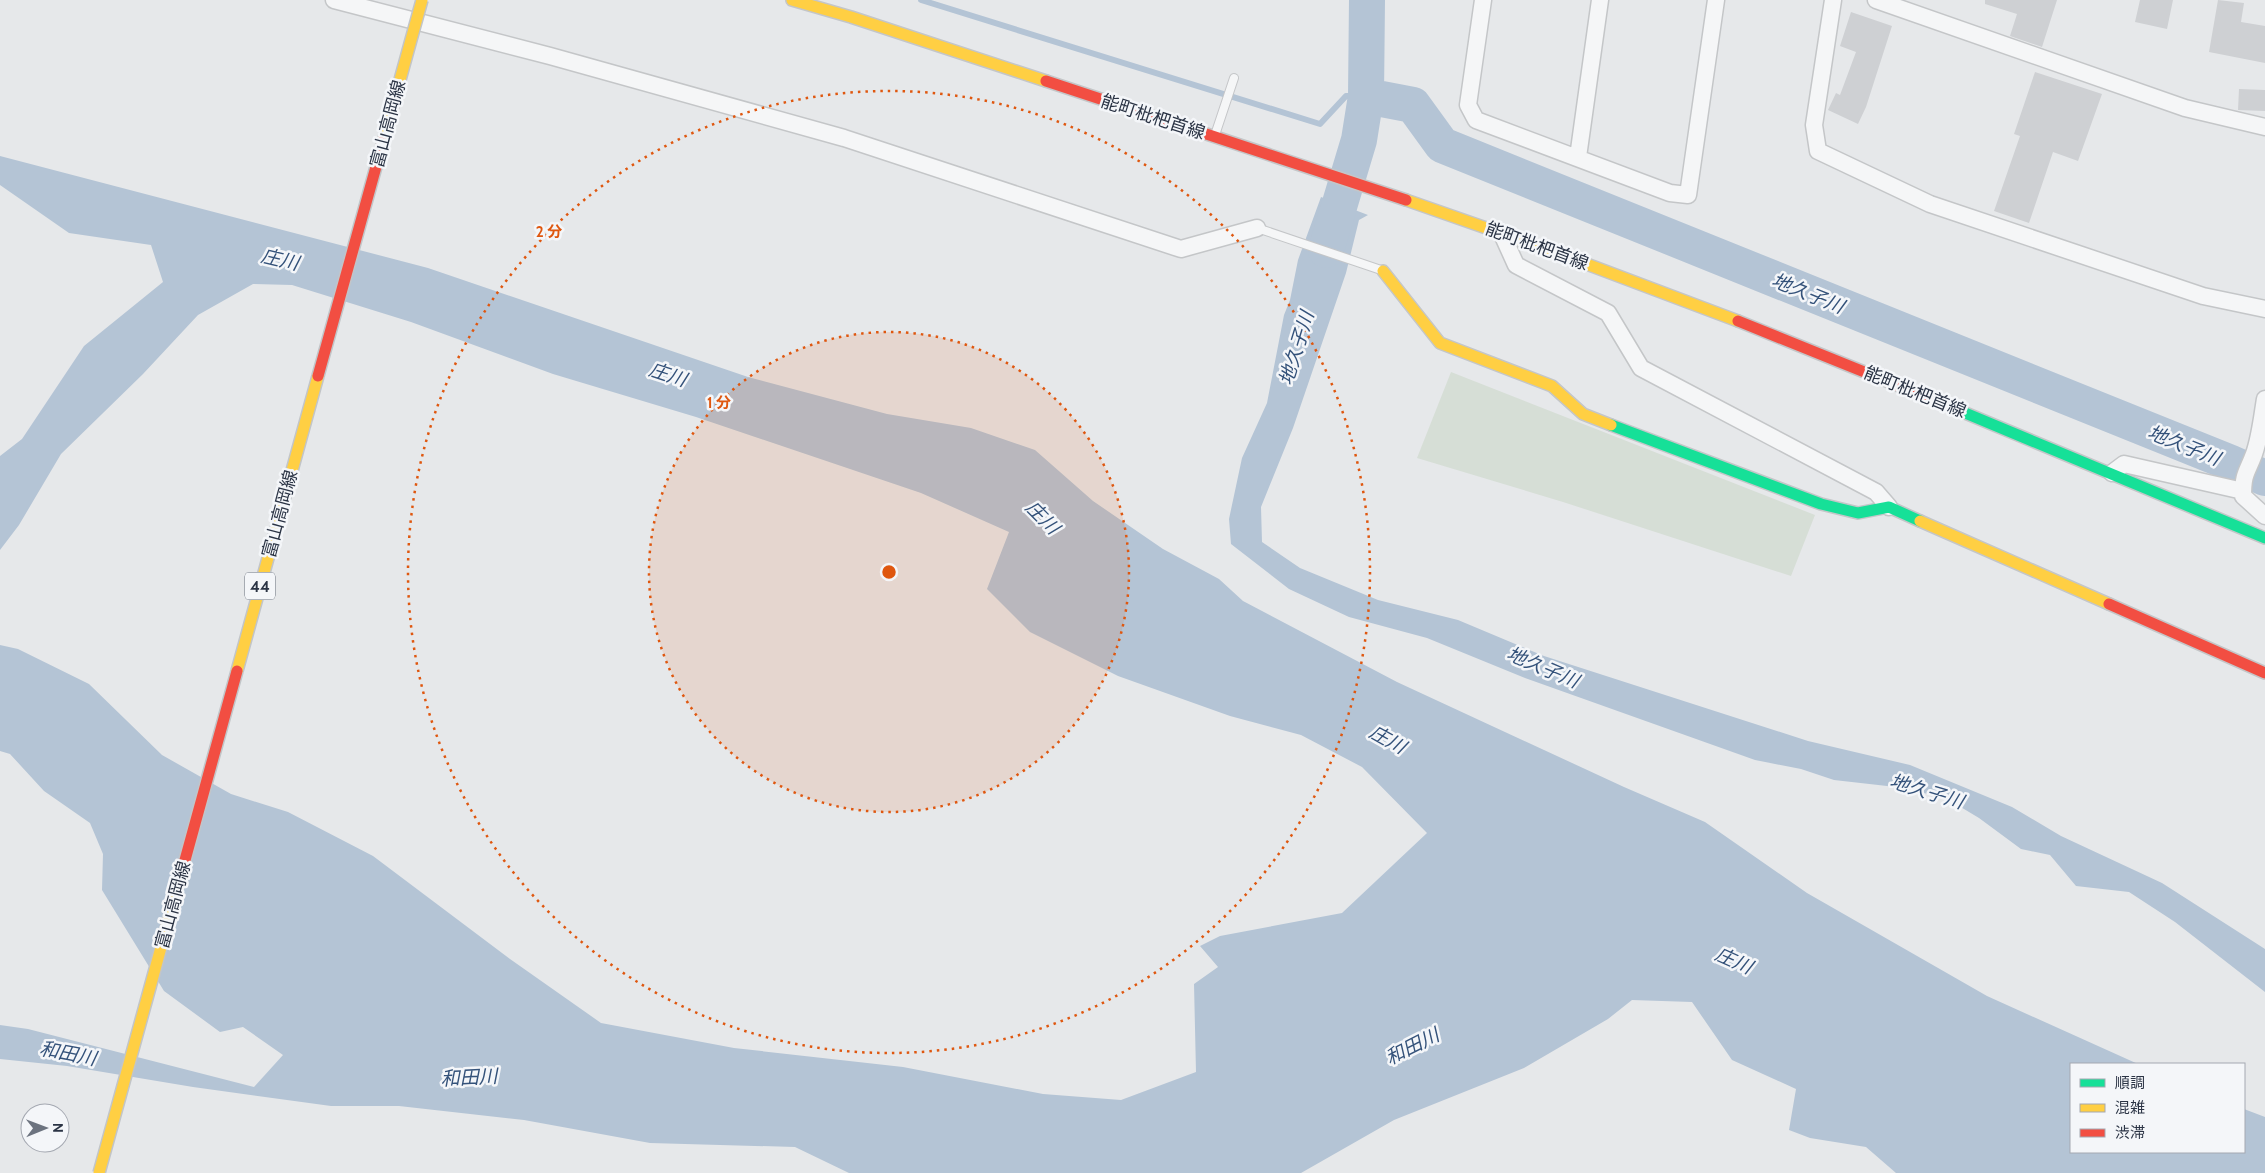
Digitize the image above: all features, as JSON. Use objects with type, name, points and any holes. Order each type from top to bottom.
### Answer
[{"type":"main road","name":"富山高岡線","points":[[98,1173],[422,0]]},
{"type":"main road","name":"能町枇杷首線","points":[[792,0],[851,17],[1277,157],[1419,204],[1502,234],[1798,346],[2006,428],[2265,538]]},
{"type":"main road","points":[[1383,271],[1440,343],[1552,386],[1583,414],[1821,504],[1858,513],[1889,507],[2265,673]]},
{"type":"street","points":[[334,0],[550,56],[844,138],[1181,249],[1257,228]]},
{"type":"street","points":[[1483,0],[1468,105],[1476,120],[1670,192],[1688,195],[1716,0]]},
{"type":"street","points":[[1578,157],[1600,0]]},
{"type":"street","points":[[1833,0],[1814,124],[1818,151],[1930,204],[2203,296],[2265,309]]},
{"type":"street","points":[[1876,0],[2185,108],[2265,127]]},
{"type":"street","points":[[1502,234],[1516,265],[1608,313],[1641,368],[1876,492],[1889,507]]},
{"type":"street","points":[[2265,399],[2254,453],[2243,476],[2243,496],[2265,516]]},
{"type":"street","points":[[2112,473],[2124,464],[2243,491]]},
{"type":"lane","points":[[1214,137],[1234,78]]},
{"type":"lane","points":[[1257,228],[1383,271]]},
{"type":"shaded area","points":[[1451,372],[1815,515],[1791,576],[1563,502],[1417,458]]},
{"type":"water","points":[[0,156],[428,268],[748,377],[887,414],[971,428],[1035,450],[1093,501],[1163,549],[1219,579],[1243,601],[1397,682],[1624,787],[1705,822],[1807,893],[1987,996],[2136,1063],[2070,1063],[2070,1153],[2245,1153],[2245,1109],[2265,1117],[2265,1173],[1896,1173],[1866,1147],[1810,1138],[1789,1130],[1796,1089],[1732,1060],[1692,1002],[1632,1000],[1608,1019],[1524,1068],[1394,1120],[1301,1173],[849,1173],[795,1147],[650,1143],[524,1120],[399,1106],[331,1106],[193,1087],[67,1066],[0,1059],[0,1025],[28,1029],[254,1087],[283,1055],[243,1027],[220,1032],[164,991],[102,890],[103,854],[90,823],[44,791],[10,754],[0,751],[0,645],[18,649],[89,684],[162,755],[231,794],[288,812],[373,856],[510,959],[601,1023],[734,1048],[903,1067],[1043,1094],[1121,1100],[1196,1072],[1194,984],[1218,967],[1200,946],[1220,936],[1342,913],[1427,833],[1362,767],[1301,735],[1230,716],[1118,676],[1030,632],[987,589],[1009,532],[921,493],[696,417],[553,374],[411,322],[292,285],[253,284],[198,315],[143,374],[61,454],[19,525],[0,550],[0,456],[22,439],[84,346],[163,282],[151,245],[69,233],[0,185]]},
{"type":"water","points":[[1321,197],[1368,215],[1359,220],[1346,273],[1293,428],[1261,507],[1262,542],[1300,568],[1378,600],[1458,620],[1544,656],[1808,741],[1910,765],[2012,807],[2061,836],[2162,883],[2265,949],[2265,992],[2175,922],[2129,892],[2076,886],[2050,855],[2021,849],[1979,818],[1944,797],[1887,786],[1834,780],[1801,769],[1755,760],[1525,678],[1427,638],[1349,617],[1289,589],[1231,544],[1229,519],[1242,458],[1267,403],[1284,315],[1290,300],[1298,260]]},
{"type":"building","points":[[1985,0],[2057,0],[2042,47],[2010,36],[2017,14],[1985,4]]},
{"type":"building","points":[[2140,0],[2173,0],[2167,29],[2135,22]]},
{"type":"building","points":[[2218,0],[2244,3],[2241,22],[2265,26],[2265,63],[2209,52]]},
{"type":"building","points":[[1851,12],[1892,26],[1866,107],[1858,124],[1828,110],[1836,93],[1840,95],[1856,52],[1840,46]]},
{"type":"building","points":[[2035,72],[2102,94],[2078,161],[2053,152],[2029,223],[1994,211],[2020,136],[2014,134]]},
{"type":"building","points":[[2239,89],[2265,90],[2265,111],[2238,110]]},
{"type":"waterway","points":[[921,0],[1320,124],[1346,96],[1366,96]]},
{"type":"waterway","name":"地久子川","points":[[1326,250],[1359,140],[1366,96],[1367,0]]},
{"type":"waterway","name":"地久子川","points":[[1366,96],[1413,105],[1442,145],[2265,478]]},
{"type":"traffic: fast","points":[[1946,405],[2265,538]]},
{"type":"traffic: fast","points":[[1611,425],[1821,504],[1858,513],[1889,507],[1920,521]]},
{"type":"traffic: slow","points":[[384,138],[422,0]]},
{"type":"traffic: slow","points":[[792,0],[851,17],[1046,81]]},
{"type":"traffic: slow","points":[[1406,200],[1552,251],[1738,321]]},
{"type":"traffic: slow","points":[[1383,271],[1440,343],[1552,386],[1583,414],[1611,425]]},
{"type":"traffic: slow","points":[[237,671],[318,376]]},
{"type":"traffic: slow","points":[[1920,521],[2109,604]]},
{"type":"traffic: slow","points":[[99,1173],[182,871]]},
{"type":"traffic: jam","points":[[1046,81],[1406,200]]},
{"type":"traffic: jam","points":[[318,376],[384,138]]},
{"type":"traffic: jam","points":[[1738,321],[1946,405]]},
{"type":"traffic: jam","points":[[2109,604],[2265,673]]},
{"type":"traffic: jam","points":[[182,871],[237,671]]},
{"type":"water label","name":"庄川","points":[[280,259]]},
{"type":"water label","name":"庄川","points":[[668,374]]},
{"type":"water label","name":"庄川","points":[[1043,517]]},
{"type":"water label","name":"庄川","points":[[1388,739]]},
{"type":"water label","name":"庄川","points":[[1734,960]]},
{"type":"water label","name":"和田川","points":[[1412,1046]]},
{"type":"water label","name":"和田川","points":[[68,1053]]},
{"type":"water label","name":"和田川","points":[[469,1077]]}]
